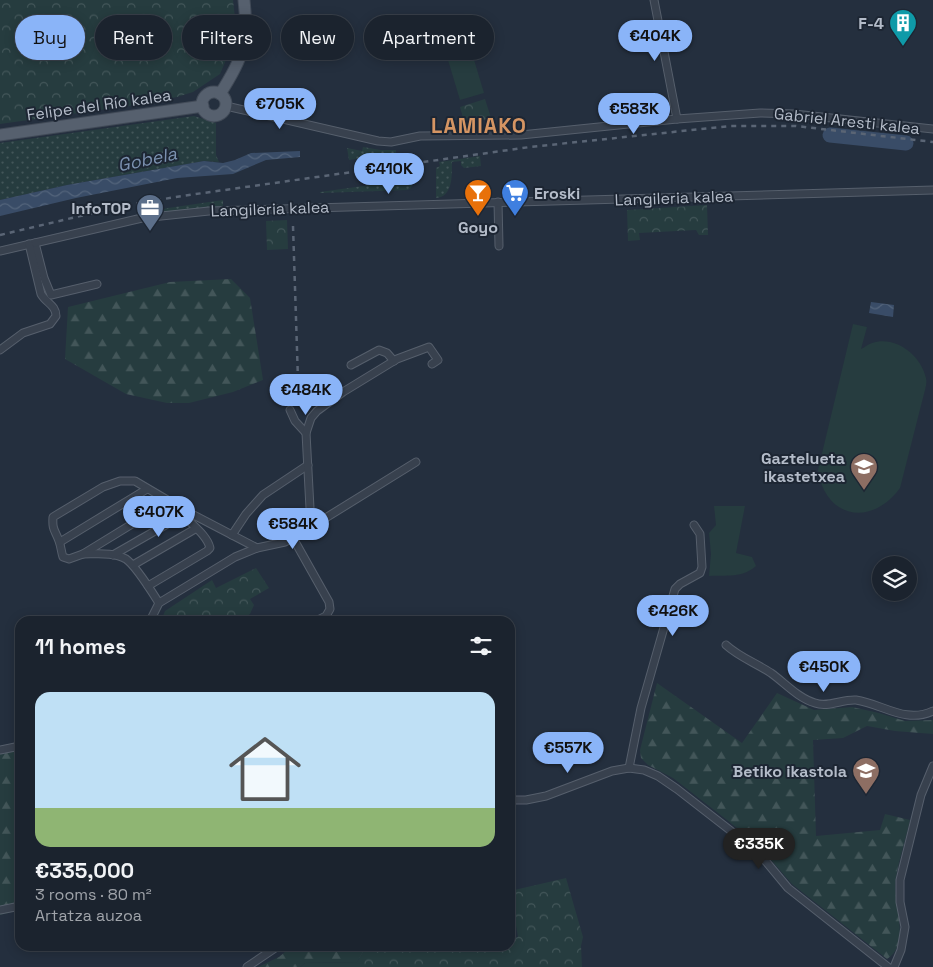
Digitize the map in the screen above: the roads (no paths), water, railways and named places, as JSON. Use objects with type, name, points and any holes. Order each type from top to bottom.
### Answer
[{"type":"main road","points":[[220,94],[239,63],[244,46],[246,17],[244,0]]},
{"type":"main road","points":[[211,93],[220,94],[226,101],[226,106],[222,113],[215,116],[207,113],[203,106],[204,98],[211,93]]},
{"type":"main road","name":"Felipe del Río kalea","points":[[0,135],[203,106]]},
{"type":"street","points":[[654,0],[677,119]]},
{"type":"street","name":"Gabriel Aresti kalea","points":[[226,106],[378,141],[391,142],[420,136],[522,135],[677,119],[760,113],[794,114],[933,130]]},
{"type":"street","name":"Langileria kalea","points":[[0,251],[142,218],[209,211],[933,190]]},
{"type":"street","points":[[498,202],[499,246]]},
{"type":"street","points":[[32,243],[51,294],[96,284]]},
{"type":"street","points":[[0,350],[23,333],[50,324],[56,316],[53,306],[42,294],[32,243]]},
{"type":"street","points":[[311,527],[306,434],[311,418],[317,411],[343,392],[394,361],[429,347],[438,360],[432,364]]},
{"type":"street","points":[[351,365],[379,350],[387,353],[394,361]]},
{"type":"street","points":[[290,410],[295,421],[306,434]]},
{"type":"street","points":[[151,616],[160,603],[235,558],[257,548],[285,542],[293,538],[416,462]]},
{"type":"street","points":[[232,534],[263,495],[308,465]]},
{"type":"street","points":[[168,502],[83,554],[69,559],[63,557],[60,550],[60,542],[52,528],[53,517],[103,487],[120,481],[135,481],[168,502],[184,513],[232,534],[257,548]]},
{"type":"street","points":[[60,542],[147,489]]},
{"type":"street","points":[[148,586],[210,548],[209,544],[184,513]]},
{"type":"street","points":[[113,555],[184,513]]},
{"type":"street","points":[[628,768],[641,708],[675,590],[680,584],[700,573],[702,567],[700,534],[694,524]]},
{"type":"street","points":[[132,566],[196,529]]},
{"type":"street","points":[[293,538],[328,602],[330,609],[326,616]]},
{"type":"street","points":[[83,554],[113,555],[126,559],[160,603]]},
{"type":"street","points":[[726,645],[815,703],[828,704],[857,700],[892,712],[912,716],[924,715],[933,711]]},
{"type":"street","points":[[0,750],[15,747]]},
{"type":"street","points":[[894,967],[901,950],[906,927],[900,902],[900,880],[920,795],[933,766]]},
{"type":"street","points":[[515,800],[546,796],[597,775],[628,768],[644,770],[658,776],[708,812],[758,852],[788,888],[888,967]]},
{"type":"street","points":[[0,910],[15,907]]},
{"type":"street","points":[[247,967],[271,951]]},
{"type":"water","points":[[300,151],[300,157],[266,160],[233,174],[177,178],[76,198],[0,216],[0,200],[67,185],[204,161],[223,163],[251,153]]},
{"type":"water","points":[[871,302],[894,305],[893,317],[869,313]]},
{"type":"waterway","points":[[830,135],[906,143]]},
{"type":"railway","points":[[0,235],[127,205],[182,196],[530,147],[730,126],[796,126],[933,142]]},
{"type":"railway","points":[[293,226],[298,380]]},
{"type":"place","name":"F-4","points":[[903,47]]},
{"type":"place","name":"Goyo","points":[[478,217]]},
{"type":"place","name":"Eroski","points":[[515,217]]},
{"type":"place","name":"InfoTOP","points":[[150,232]]},
{"type":"place","name":"Gaztelueta ikastetxea","points":[[864,491]]},
{"type":"place","name":"Betiko ikastola","points":[[866,795]]},
{"type":"district","name":"LAMIAKO","points":[[479,125]]},
{"type":"water label","name":"Gobela","points":[[147,159]]}]
